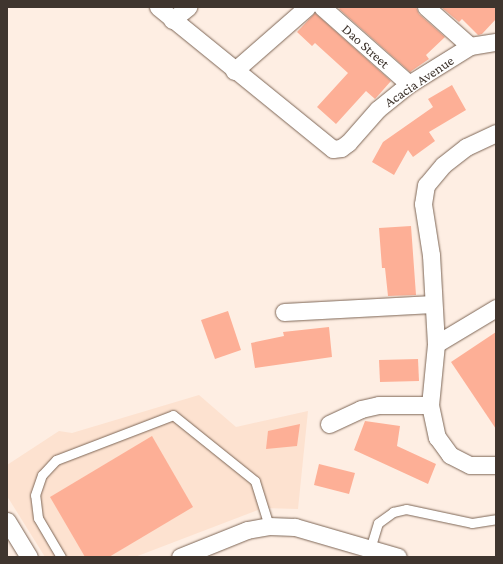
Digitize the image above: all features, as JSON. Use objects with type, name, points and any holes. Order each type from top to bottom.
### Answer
[{"type":"street","points":[[158,7],[234,71],[307,7]]},
{"type":"street","points":[[172,20],[188,7]]},
{"type":"street","name":"Dao Street","points":[[322,7],[409,84]]},
{"type":"street","points":[[426,7],[470,46]]},
{"type":"street","name":"Acacia Avenue","points":[[234,71],[333,149],[341,148],[348,143],[378,109],[409,84],[470,46],[496,42]]},
{"type":"street","points":[[496,134],[466,147],[442,165],[426,185],[423,204],[431,255],[436,344],[430,405],[437,437],[450,456],[470,465],[496,465]]},
{"type":"street","points":[[284,312],[433,304]]},
{"type":"street","points":[[436,344],[496,308]]},
{"type":"street","points":[[329,424],[361,409],[379,405],[430,405]]},
{"type":"street","points":[[7,521],[30,557]]},
{"type":"street","points":[[180,557],[247,530],[269,526],[295,527],[398,557]]},
{"type":"lane","points":[[61,557],[38,518],[35,495],[42,475],[56,460],[173,415],[255,481],[269,526]]},
{"type":"lane","points":[[370,549],[378,523],[393,512],[406,510],[472,524],[496,519]]},
{"type":"shaded area","points":[[199,395],[236,427],[308,411],[298,509],[263,508],[135,557],[45,557],[7,496],[7,465],[59,431],[72,433]]},
{"type":"building","points":[[341,7],[416,7],[419,14],[445,37],[426,55],[429,59],[410,72],[339,9]]},
{"type":"building","points":[[441,7],[496,7],[496,19],[482,34],[478,35],[462,19],[459,22]]},
{"type":"building","points":[[315,13],[391,81],[375,99],[366,91],[336,124],[317,107],[348,73],[315,43],[312,46],[297,32]]},
{"type":"building","points":[[452,85],[466,110],[429,132],[435,141],[413,157],[408,150],[394,175],[372,162],[383,142],[433,107],[428,99]]},
{"type":"building","points":[[411,226],[416,295],[388,296],[385,268],[382,268],[379,228]]},
{"type":"building","points":[[228,311],[241,350],[215,359],[201,320]]},
{"type":"building","points":[[329,327],[332,357],[255,368],[251,343],[284,336],[283,332]]},
{"type":"building","points":[[496,332],[496,429],[451,362]]},
{"type":"building","points":[[418,359],[419,381],[380,382],[379,360]]},
{"type":"building","points":[[365,421],[400,426],[397,446],[436,464],[428,484],[354,450]]},
{"type":"building","points":[[300,424],[297,446],[266,449],[268,431]]},
{"type":"building","points":[[152,436],[193,507],[109,557],[85,557],[50,497]]},
{"type":"building","points":[[319,464],[355,473],[349,494],[314,485]]}]
